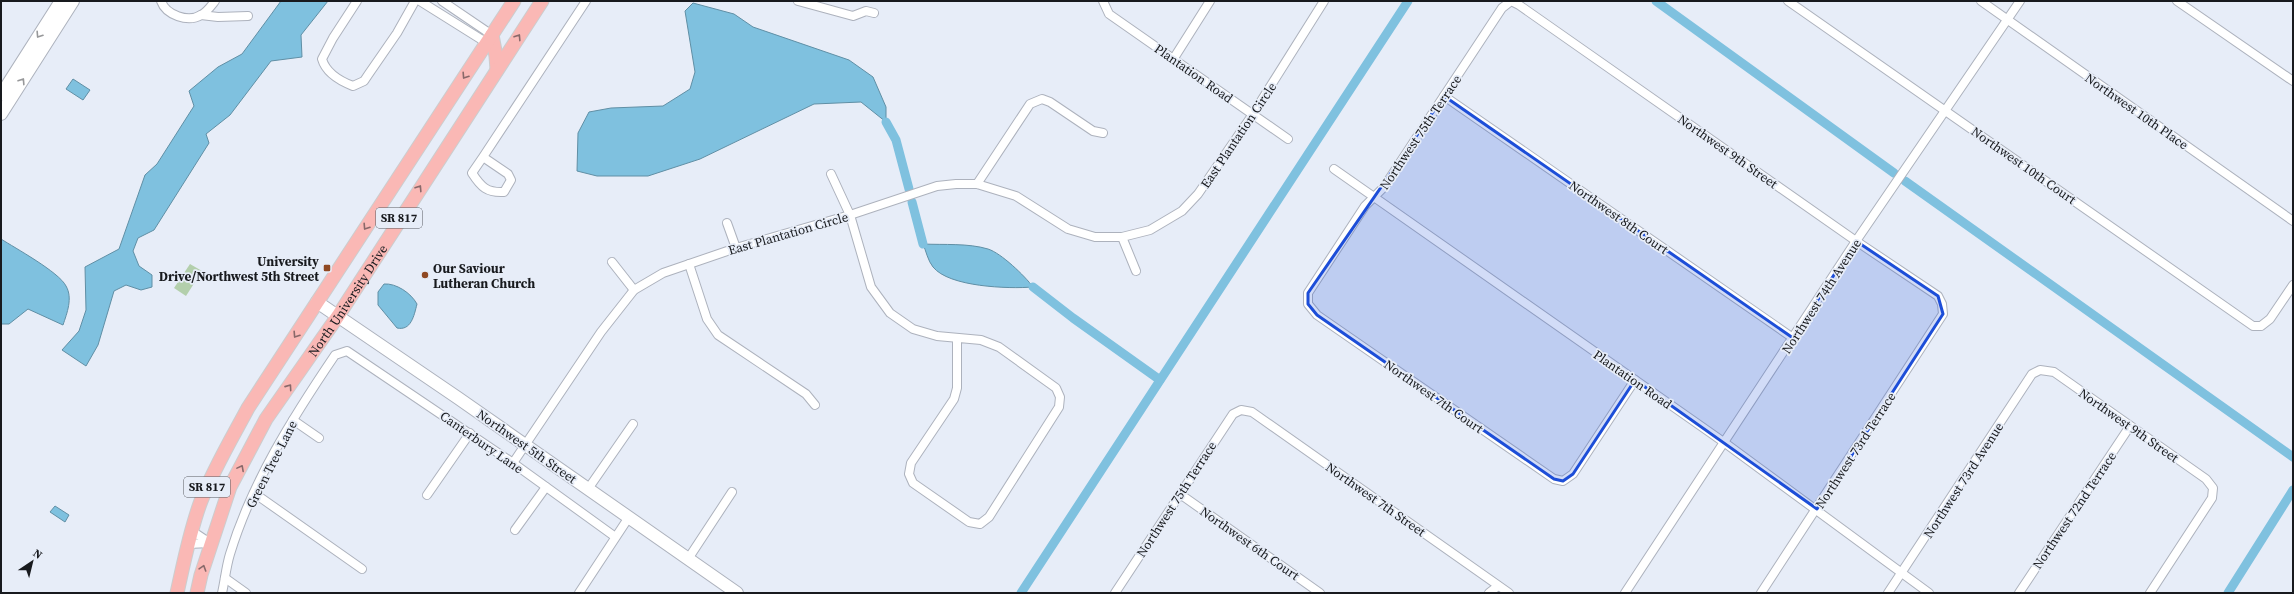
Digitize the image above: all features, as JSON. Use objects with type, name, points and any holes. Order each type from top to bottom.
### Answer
[{"type":"main road","name":"North University Drive","points":[[177,593],[188,544],[210,482],[238,427],[317,302],[514,1]]},
{"type":"main road","name":"North University Drive","points":[[197,593],[211,543],[230,487],[266,419],[338,316],[542,1]]},
{"type":"main road","points":[[489,39],[496,56],[497,70]]},
{"type":"street","points":[[1,95],[61,1]]},
{"type":"street","points":[[1,114],[74,1]]},
{"type":"street","points":[[161,1],[163,7],[178,17],[195,17],[201,15],[218,17],[248,16]]},
{"type":"street","points":[[201,15],[215,1]]},
{"type":"street","points":[[357,1],[323,54],[322,60],[326,69],[353,86],[364,81],[397,33],[414,1]]},
{"type":"street","points":[[420,1],[489,39]]},
{"type":"street","points":[[442,1],[459,13],[489,39]]},
{"type":"street","points":[[483,156],[508,174],[510,180],[504,192],[491,193],[480,186],[472,173],[483,156],[586,1]]},
{"type":"street","points":[[798,1],[853,16],[866,11],[874,13]]},
{"type":"street","points":[[1174,58],[1210,1]]},
{"type":"street","name":"East Plantation Circle","points":[[513,463],[601,332],[634,290],[663,273],[736,248],[850,215],[937,186],[977,184],[1016,196],[1068,229],[1095,237],[1122,237],[1150,230],[1182,211],[1198,194],[1253,114],[1324,1]]},
{"type":"street","name":"Northwest 75th Terrace","points":[[1308,304],[1308,293],[1365,206],[1375,198],[1384,187],[1502,8],[1511,1]]},
{"type":"street","name":"Northwest 9th Street","points":[[1511,1],[1519,4],[1856,241],[1938,296],[1942,304]]},
{"type":"street","name":"Northwest 10th Court","points":[[1788,1],[1945,109],[2254,326],[2261,326],[2270,319],[2293,285]]},
{"type":"street","name":"Northwest 10th Place","points":[[1981,1],[2293,221]]},
{"type":"street","name":"Northwest 74th Avenue","points":[[1625,593],[1725,443],[1856,241],[2020,1]]},
{"type":"street","points":[[2177,1],[2293,81]]},
{"type":"street","name":"Plantation Road","points":[[1103,2],[1109,14],[1288,139]]},
{"type":"street","points":[[454,21],[459,13]]},
{"type":"street","name":"Northwest 8th Court","points":[[1444,96],[1793,338]]},
{"type":"street","points":[[977,184],[1030,104],[1042,99],[1050,102],[1093,131],[1103,133]]},
{"type":"street","name":"Plantation Road","points":[[1334,170],[1725,443],[1817,509],[1929,593]]},
{"type":"street","points":[[831,174],[850,215],[871,287],[890,313],[913,329],[936,336],[981,340],[999,347],[1056,388],[1060,397],[1059,407],[1055,414],[989,517],[980,524],[969,522],[913,483],[909,474],[911,463],[954,399],[957,388],[957,338]]},
{"type":"street","points":[[727,223],[736,248]]},
{"type":"street","points":[[1122,237],[1136,271]]},
{"type":"street","points":[[612,262],[634,290]]},
{"type":"street","points":[[689,264],[707,319],[718,335],[806,394],[815,405]]},
{"type":"street","name":"Northwest 5th Street","points":[[317,302],[525,444],[736,593]]},
{"type":"street","name":"Northwest 7th Court","points":[[1308,304],[1317,315],[1554,479],[1563,481],[1574,474],[1635,380]]},
{"type":"street","name":"Northwest 73rd Terrace","points":[[1761,593],[1943,314],[1942,304]]},
{"type":"street","name":"Green Tree Lane","points":[[222,593],[230,554],[254,493],[293,420],[335,355],[347,351]]},
{"type":"street","name":"Canterbury Lane","points":[[347,351],[470,433],[614,536]]},
{"type":"street","name":"Northwest 9th Street","points":[[2040,370],[2054,372],[2206,478],[2213,488],[2212,498],[2150,593]]},
{"type":"street","name":"Northwest 73rd Avenue","points":[[1888,593],[2032,374],[2040,370]]},
{"type":"street","name":"Northwest 75th Terrace","points":[[1115,593],[1233,414],[1241,410]]},
{"type":"street","name":"Northwest 7th Street","points":[[1241,410],[1252,412],[1509,593]]},
{"type":"street","points":[[293,420],[319,438]]},
{"type":"street","points":[[588,489],[634,424]]},
{"type":"street","name":"Northwest 72nd Terrace","points":[[2019,593],[2130,426]]},
{"type":"street","points":[[427,494],[470,433]]},
{"type":"street","points":[[515,530],[546,487]]},
{"type":"street","points":[[688,559],[732,492]]},
{"type":"street","points":[[254,493],[362,569]]},
{"type":"street","name":"Northwest 6th Court","points":[[1180,494],[1320,593]]},
{"type":"street","points":[[579,593],[614,536],[628,517]]},
{"type":"street","points":[[192,531],[211,543]]},
{"type":"street","points":[[188,544],[211,543]]},
{"type":"street","points":[[225,578],[246,593]]},
{"type":"street","points":[[1489,593],[1498,586]]},
{"type":"highlighted area","points":[[1444,96],[1793,338],[1856,241],[1938,296],[1943,314],[1817,509],[1635,380],[1573,474],[1563,481],[1554,479],[1317,315],[1308,304],[1308,293]]},
{"type":"green space","points":[[190,264],[202,271],[186,296],[174,288]]},
{"type":"water","points":[[281,1],[328,1],[301,35],[302,57],[271,61],[230,115],[206,134],[209,143],[154,230],[138,238],[133,251],[139,266],[152,275],[152,287],[141,290],[126,285],[114,291],[98,345],[86,366],[62,350],[79,331],[86,310],[85,267],[119,249],[145,175],[157,164],[194,106],[189,91],[218,67],[242,54]]},
{"type":"water","points":[[693,3],[734,14],[753,27],[849,60],[873,77],[886,107],[886,122],[861,102],[814,104],[700,159],[648,176],[597,176],[577,171],[578,133],[589,112],[611,108],[663,106],[690,89],[695,72],[685,11]]},
{"type":"water","points":[[73,79],[90,90],[83,100],[66,89]]},
{"type":"water","points":[[1,239],[46,267],[62,280],[69,295],[68,311],[63,325],[28,309],[9,324],[1,324]]},
{"type":"water","points":[[923,244],[964,245],[988,249],[1012,265],[1033,287],[995,287],[965,283],[952,279],[941,274],[931,265]]},
{"type":"water","points":[[384,284],[393,285],[403,290],[411,296],[417,304],[411,322],[406,327],[397,328],[378,305],[378,292]]},
{"type":"water","points":[[55,506],[69,515],[65,522],[50,512]]},
{"type":"waterway","points":[[1021,593],[1408,1]]},
{"type":"waterway","points":[[1656,1],[1894,173]]},
{"type":"waterway","points":[[886,122],[896,140],[909,189]]},
{"type":"waterway","points":[[1905,181],[2293,457]]},
{"type":"waterway","points":[[912,202],[923,244]]},
{"type":"waterway","points":[[1033,287],[1073,318],[1160,380]]},
{"type":"waterway","points":[[2228,593],[2293,490]]},
{"type":"place","name":"University Drive/Northwest 5th Street","points":[[327,268]]},
{"type":"place","name":"Our Saviour Lutheran Church","points":[[425,275]]}]
